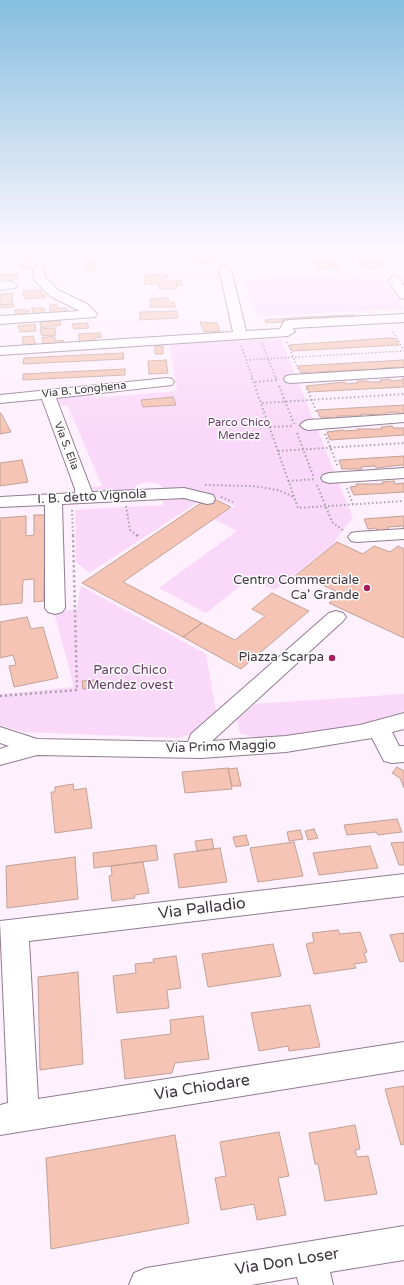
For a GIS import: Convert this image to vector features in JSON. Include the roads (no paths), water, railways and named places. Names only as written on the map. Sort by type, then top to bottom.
[{"type":"street","points":[[0,320],[91,314],[90,313]]},
{"type":"street","points":[[234,313],[238,335]]},
{"type":"street","points":[[65,316],[69,337]]},
{"type":"street","points":[[300,337],[289,335],[286,327],[289,324],[404,318]]},
{"type":"street","points":[[15,319],[17,341]]},
{"type":"street","points":[[0,351],[17,341],[69,337],[238,335],[288,332]]},
{"type":"street","points":[[284,380],[404,372]]},
{"type":"street","name":"Via B. Longhena","points":[[0,399],[168,382]]},
{"type":"street","name":"Via S. Elia","points":[[47,394],[83,489],[78,498]]},
{"type":"street","points":[[301,425],[404,418]]},
{"type":"street","points":[[322,479],[404,473]]},
{"type":"street","name":"I. B. detto Vignola","points":[[0,502],[205,492]]},
{"type":"street","points":[[53,500],[55,608]]},
{"type":"street","points":[[358,537],[404,534]]},
{"type":"street","points":[[201,750],[200,740],[336,617]]},
{"type":"street","name":"Via Primo Maggio","points":[[0,755],[37,747],[201,750],[286,744],[360,734],[404,721]]},
{"type":"street","points":[[378,729],[384,737],[392,755],[404,754]]},
{"type":"street","points":[[0,736],[4,745],[0,755]]},
{"type":"street","name":"Via Primo Maggio","points":[[0,736],[37,747]]},
{"type":"street","name":"Via Palladio","points":[[7,932],[404,885]]},
{"type":"street","points":[[7,932],[12,1118]]},
{"type":"street","name":"Via Chiodare","points":[[12,1118],[404,1056]]},
{"type":"street","name":"Via Don Loser","points":[[146,1285],[313,1272],[404,1243]]},
{"type":"place","name":"Centro Commerciale Ca' Grande","points":[[367,588]]},
{"type":"place","name":"Piazza Scarpa","points":[[332,658]]},
{"type":"park label","name":"Parco Chico Mendez","points":[[239,429]]},
{"type":"park label","name":"Parco Chico Mendez ovest","points":[[130,678]]}]
